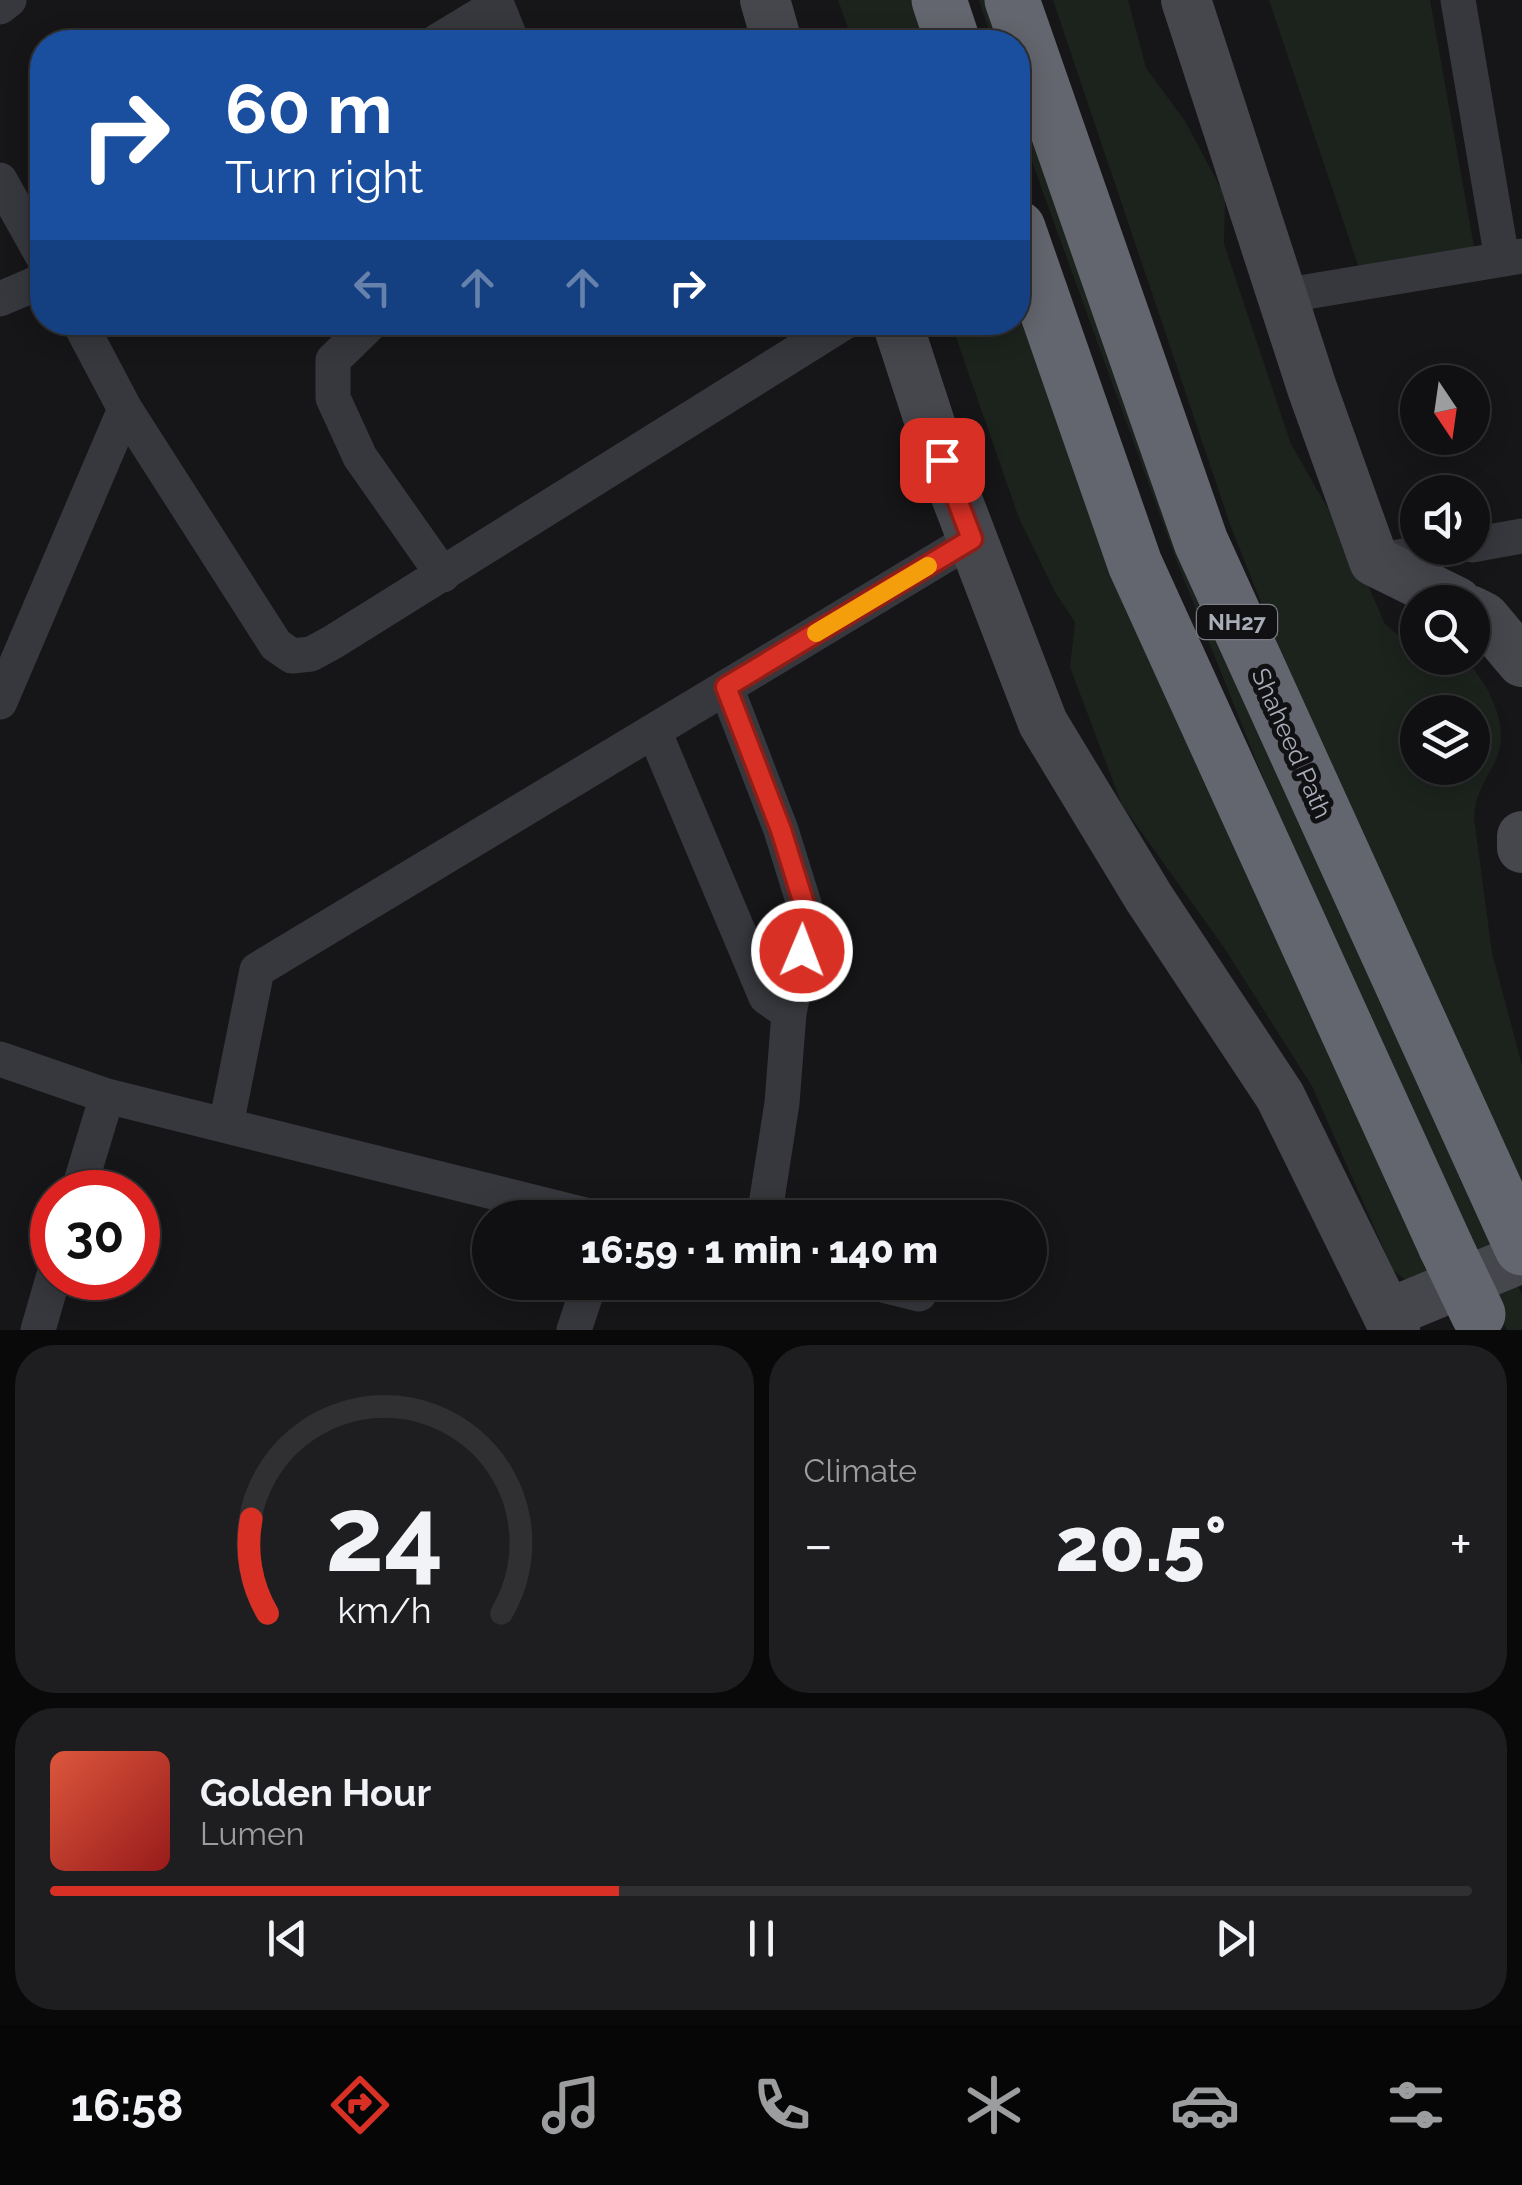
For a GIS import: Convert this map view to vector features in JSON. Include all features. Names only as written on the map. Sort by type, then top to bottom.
[{"type":"highway","points":[[939,0],[949,30]]},
{"type":"highway","name":"Shaheed Path","points":[[1012,0],[1022,30]]},
{"type":"highway","name":"Shaheed Path","points":[[1030,52],[1201,542],[1518,1243]]},
{"type":"highway","name":"NH27","points":[[1030,262],[1135,564],[1481,1322]]},
{"type":"street","points":[[0,6],[9,0]]},
{"type":"street","points":[[765,0],[774,30]]},
{"type":"street","points":[[1186,0],[1282,296],[1374,560],[1423,585]]},
{"type":"street","points":[[1282,296],[1512,258],[1458,0]]},
{"type":"street","points":[[454,30],[496,3],[507,30]]},
{"type":"street","points":[[0,180],[30,233]]},
{"type":"street","points":[[0,299],[30,285]]},
{"type":"street","points":[[86,335],[125,409],[276,645],[292,656],[311,654],[333,642],[823,335]]},
{"type":"street","points":[[359,335],[333,360],[333,398],[360,457],[443,575]]},
{"type":"street","points":[[901,335],[972,539],[1044,723],[1149,898],[1280,1096],[1391,1322],[1518,1243]]},
{"type":"street","points":[[0,700],[125,409]]},
{"type":"street","points":[[1490,541],[1522,536]]},
{"type":"street","points":[[226,1125],[257,970],[972,539]]},
{"type":"street","points":[[1374,560],[1400,556]]},
{"type":"street","points":[[1490,624],[1522,662]]},
{"type":"street","points":[[726,687],[781,830],[809,920],[789,1013],[782,1103],[767,1200]]},
{"type":"street","points":[[654,731],[766,997],[789,1013]]},
{"type":"street","points":[[1522,836],[1522,848]]},
{"type":"street","points":[[0,1059],[106,1096],[526,1200]]},
{"type":"street","points":[[84,1170],[106,1096]]},
{"type":"street","points":[[38,1330],[47,1300]]},
{"type":"street","points":[[574,1330],[584,1300]]},
{"type":"shaded area","points":[[838,0],[936,0],[947,30],[849,30]]},
{"type":"shaded area","points":[[979,0],[1007,0],[1018,30],[989,30]]},
{"type":"shaded area","points":[[1053,0],[1128,0],[1146,68],[1185,121],[1225,196],[1224,244],[1291,444],[1356,558],[1385,624],[1400,636],[1400,675],[1477,675],[1490,694],[1496,708],[1501,737],[1490,772],[1490,695],[1400,695],[1400,785],[1483,785],[1474,818],[1492,953],[1522,1065],[1522,1202],[1358,845],[1231,527]]},
{"type":"shaded area","points":[[1269,0],[1430,0],[1474,247],[1359,268]]},
{"type":"shaded area","points":[[1030,62],[1340,895],[1522,1295],[1522,1330],[1507,1330],[1313,903],[1177,562],[1030,154]]},
{"type":"shaded area","points":[[1030,267],[1437,1288],[1414,1287],[1393,1270],[1312,1086],[1223,946],[1122,805],[1070,667],[1075,622],[1055,592],[1019,518],[955,335],[1030,335]]},
{"type":"slow traffic","points":[[816,633],[928,566]]},
{"type":"route","points":[[802,951],[809,920],[781,830],[726,687],[972,539],[942,460]]}]
